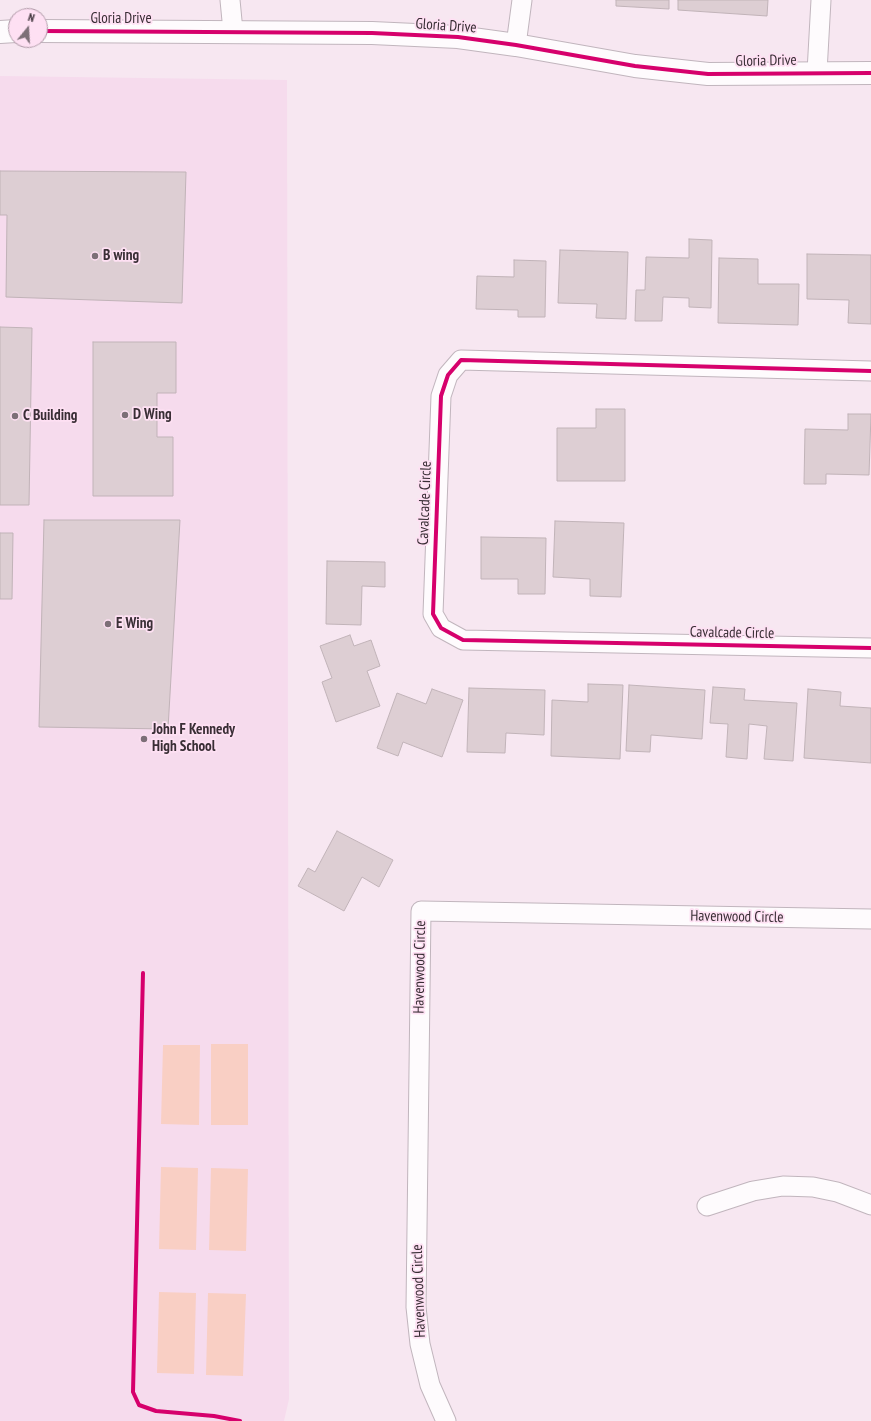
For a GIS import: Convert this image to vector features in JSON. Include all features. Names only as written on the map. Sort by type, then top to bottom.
[{"type":"street","points":[[230,0],[233,31]]},
{"type":"street","points":[[516,45],[522,0]]},
{"type":"street","points":[[817,72],[821,0]]},
{"type":"street","name":"Gloria Drive","points":[[48,31],[372,33],[450,37],[516,45],[634,66],[708,74],[817,72],[871,73]]},
{"type":"street","name":"Cavalcade Circle","points":[[871,371],[461,360],[448,375],[441,396],[433,614],[441,628],[463,640],[871,648]]},
{"type":"street","name":"Havenwood Circle","points":[[446,1421],[430,1385],[420,1344],[416,1307],[421,911],[871,919]]},
{"type":"street","points":[[707,1206],[752,1191],[783,1186],[813,1187],[837,1192],[871,1205]]},
{"type":"shaded area","name":"John F Kennedy High School","points":[[0,76],[287,80],[289,1399],[284,1421],[0,1421]]},
{"type":"shaded area","points":[[211,1044],[248,1044],[248,1125],[211,1125]]},
{"type":"shaded area","points":[[163,1045],[200,1045],[199,1125],[161,1124]]},
{"type":"shaded area","points":[[161,1167],[198,1168],[196,1250],[159,1249]]},
{"type":"shaded area","points":[[211,1168],[248,1169],[246,1251],[209,1250]]},
{"type":"shaded area","points":[[159,1292],[196,1293],[194,1374],[157,1373]]},
{"type":"shaded area","points":[[208,1293],[246,1294],[243,1376],[206,1375]]},
{"type":"building","points":[[616,0],[669,0],[669,9],[616,6]]},
{"type":"building","points":[[678,0],[768,0],[767,16],[678,10]]},
{"type":"building","name":"B wing","points":[[0,171],[186,172],[182,303],[6,297],[7,215],[0,215]]},
{"type":"building","points":[[689,239],[712,240],[711,308],[689,307],[689,298],[663,297],[662,321],[635,321],[636,290],[645,290],[646,257],[689,258]]},
{"type":"building","points":[[560,250],[628,252],[626,319],[596,318],[597,304],[558,303]]},
{"type":"building","points":[[807,254],[871,255],[871,324],[848,323],[849,300],[807,299]]},
{"type":"building","points":[[719,258],[758,259],[758,284],[799,284],[798,325],[718,323]]},
{"type":"building","points":[[514,260],[546,261],[545,317],[518,317],[518,310],[476,309],[477,276],[514,277]]},
{"type":"building","name":"C Building","points":[[0,327],[32,328],[29,505],[0,505]]},
{"type":"building","name":"D Wing","points":[[93,342],[176,342],[176,393],[157,393],[157,437],[173,437],[173,496],[93,496]]},
{"type":"building","points":[[596,409],[625,409],[625,481],[557,481],[557,428],[596,428]]},
{"type":"building","points":[[848,414],[871,414],[869,475],[826,474],[826,484],[804,484],[805,429],[848,430]]},
{"type":"building","name":"E Wing","points":[[44,520],[180,520],[168,729],[39,727]]},
{"type":"building","points":[[555,521],[624,523],[621,597],[590,596],[590,579],[553,577]]},
{"type":"building","points":[[0,533],[13,533],[12,599],[0,599]]},
{"type":"building","points":[[481,537],[546,538],[545,594],[518,594],[518,579],[481,579]]},
{"type":"building","points":[[327,561],[385,562],[385,587],[362,586],[361,625],[326,624]]},
{"type":"building","points":[[350,635],[354,646],[371,640],[380,666],[367,671],[380,706],[336,722],[322,682],[332,678],[320,646]]},
{"type":"building","points":[[588,684],[623,685],[620,759],[551,756],[552,700],[588,702]]},
{"type":"building","points":[[629,685],[705,690],[702,739],[651,735],[650,752],[626,751]]},
{"type":"building","points":[[713,687],[745,689],[744,700],[797,703],[793,761],[764,759],[767,726],[749,724],[747,759],[726,757],[728,724],[710,723]]},
{"type":"building","points":[[469,688],[545,690],[544,735],[506,733],[505,753],[467,752]]},
{"type":"building","points":[[432,689],[463,700],[442,757],[403,742],[398,756],[377,748],[397,693],[426,704]]},
{"type":"building","points":[[808,689],[841,692],[840,706],[871,708],[871,763],[804,758]]},
{"type":"building","points":[[337,831],[393,860],[379,887],[362,877],[344,911],[298,886],[308,868],[315,872]]},
{"type":"cycle path","points":[[48,31],[372,33],[458,37],[516,45],[635,66],[708,74],[871,73]]},
{"type":"cycle path","points":[[871,371],[461,360],[448,375],[441,396],[433,614],[441,628],[463,640],[871,648]]},
{"type":"cycle path","points":[[143,973],[133,1392],[139,1405],[156,1411],[214,1416],[240,1421]]},
{"type":"place","name":"B wing","points":[[95,256]]},
{"type":"place","name":"D Wing","points":[[125,415]]},
{"type":"place","name":"C Building","points":[[15,416]]},
{"type":"place","name":"E Wing","points":[[108,624]]},
{"type":"place","name":"John F Kennedy High School","points":[[144,739]]}]
